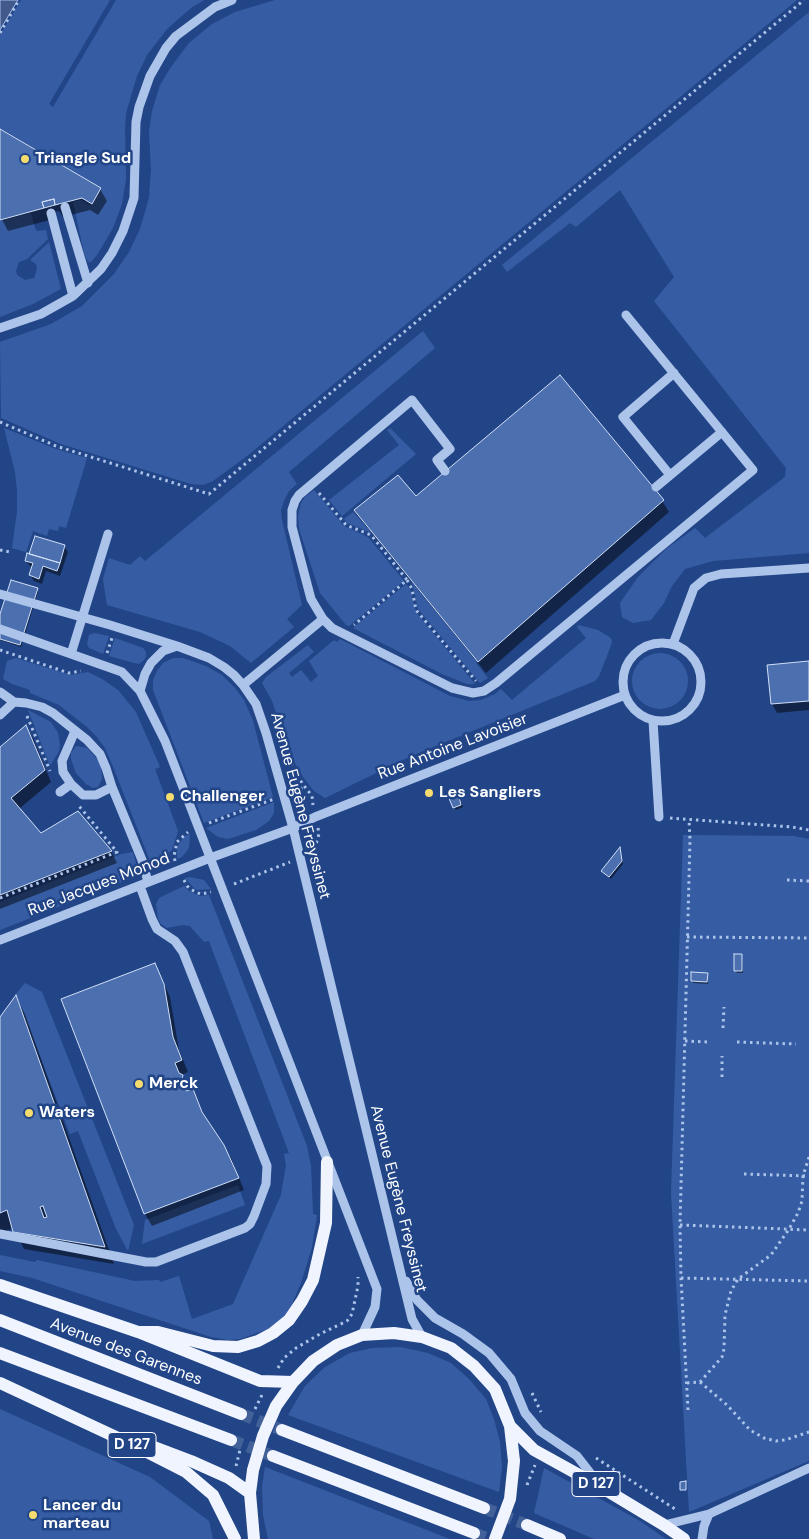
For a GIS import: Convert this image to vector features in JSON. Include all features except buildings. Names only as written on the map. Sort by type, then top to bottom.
[{"type":"main road","points":[[138,1332],[158,1332],[213,1346],[238,1347],[266,1337],[289,1320],[302,1301],[312,1280],[326,1223],[327,1162]]},
{"type":"main road","points":[[0,1285],[138,1332],[260,1381],[293,1382]]},
{"type":"main road","name":"Avenue des Garennes","points":[[0,1320],[247,1415]]},
{"type":"main road","points":[[254,1539],[250,1493],[253,1470],[263,1436],[276,1406],[293,1382],[313,1362],[337,1345],[362,1335],[394,1333],[422,1337],[451,1348],[474,1366],[495,1390],[510,1426],[514,1461],[510,1499],[495,1539]]},
{"type":"main road","points":[[0,1353],[235,1444]]},
{"type":"main road","points":[[0,1383],[46,1405],[191,1461],[229,1478],[250,1493]]},
{"type":"main road","name":"D 127","points":[[46,1405],[186,1472],[213,1495],[235,1539]]},
{"type":"main road","name":"D 127","points":[[510,1426],[534,1450],[601,1487],[684,1539]]},
{"type":"main road","points":[[282,1430],[484,1508]]},
{"type":"main road","points":[[273,1456],[474,1533]]},
{"type":"main road","points":[[527,1525],[560,1539]]},
{"type":"street","points":[[0,328],[40,314],[73,296],[101,269],[112,253],[129,217],[135,189],[138,107],[150,76],[166,48],[176,36],[215,7],[232,0]]},
{"type":"street","points":[[65,207],[88,283]]},
{"type":"street","points":[[51,213],[73,296]]},
{"type":"street","points":[[445,472],[437,460],[450,450],[412,400],[299,495],[295,501],[291,516],[292,527],[311,598],[323,619],[332,628],[452,688],[472,693],[484,691],[504,676],[753,470],[626,315]]},
{"type":"street","points":[[670,474],[623,417],[674,373]]},
{"type":"street","points":[[656,486],[722,432]]},
{"type":"street","points":[[71,654],[108,534]]},
{"type":"street","points":[[673,644],[694,588],[706,578],[722,574],[809,568]]},
{"type":"street","name":"Avenue Eugène Freyssinet","points":[[0,594],[115,626],[210,658],[224,666],[243,685],[256,704],[293,828],[412,1319],[422,1337]]},
{"type":"street","points":[[243,685],[323,619]]},
{"type":"street","points":[[0,629],[122,672],[140,691],[165,741],[377,1289],[375,1307],[362,1335]]},
{"type":"street","points":[[673,644],[685,650],[695,660],[701,672],[702,686],[698,699],[691,710],[680,718],[666,722],[653,721],[644,718],[636,712],[625,695],[623,684],[625,671],[630,660],[638,651],[649,645],[673,644]]},
{"type":"street","points":[[140,691],[145,674],[151,663],[163,651],[177,646]]},
{"type":"street","points":[[0,692],[14,702],[42,707],[53,713],[88,740],[100,754],[142,860],[144,884],[152,919],[157,929],[175,941],[183,952],[267,1166],[266,1184],[250,1224],[245,1228],[156,1262],[146,1262],[0,1234]]},
{"type":"street","name":"Rue Antoine Lavoisier","points":[[210,858],[293,828],[315,817],[625,695]]},
{"type":"street","points":[[0,715],[14,702]]},
{"type":"street","points":[[653,721],[659,817]]},
{"type":"street","points":[[75,731],[62,761],[63,772],[71,784],[83,795],[96,795],[112,787]]},
{"type":"street","points":[[60,792],[71,784]]},
{"type":"street","name":"Rue Jacques Monod","points":[[0,940],[210,858]]},
{"type":"street","points":[[400,1269],[417,1300],[435,1318],[463,1334],[488,1352],[511,1380],[525,1413],[540,1431],[577,1456],[601,1487]]},
{"type":"street","points":[[664,1525],[709,1514],[809,1468]]},
{"type":"street","points":[[702,1539],[704,1526],[709,1514]]},
{"type":"path","points":[[0,33],[19,0]]},
{"type":"path","points":[[0,422],[56,446],[209,494],[804,0]]},
{"type":"path","points":[[312,485],[346,525],[371,535],[394,561],[412,589],[416,610],[484,691]]},
{"type":"path","points":[[0,550],[10,552]]},
{"type":"path","points":[[344,634],[407,580]]},
{"type":"path","points":[[103,665],[115,626]]},
{"type":"path","points":[[0,650],[69,673],[87,670]]},
{"type":"path","points":[[659,817],[792,827],[809,830]]},
{"type":"path","points":[[688,1410],[680,1225],[688,937],[689,819]]},
{"type":"path","points":[[184,823],[188,832]]},
{"type":"path","points":[[787,880],[809,881]]},
{"type":"path","points":[[688,937],[809,938]]},
{"type":"path","points":[[723,1028],[724,1007]]},
{"type":"path","points":[[685,1041],[708,1042]]},
{"type":"path","points":[[737,1042],[796,1044]]},
{"type":"path","points":[[722,1056],[722,1077]]},
{"type":"path","points":[[700,1382],[722,1357],[727,1303],[738,1279],[771,1255],[798,1213],[802,1202],[803,1176],[809,1157]]},
{"type":"path","points":[[744,1174],[809,1176]]},
{"type":"path","points":[[680,1225],[809,1230]]},
{"type":"path","points":[[247,1415],[259,1400],[284,1358],[296,1348],[347,1321],[352,1314],[358,1286],[358,1275]]},
{"type":"path","points":[[681,1278],[809,1281]]},
{"type":"path","points":[[687,1383],[700,1382],[728,1405],[750,1430],[764,1438],[776,1441],[786,1440],[809,1432]]},
{"type":"path","points":[[229,1478],[236,1468],[235,1444]]},
{"type":"path","points":[[526,1490],[540,1453]]},
{"type":"path","points":[[595,1457],[657,1499],[675,1509],[685,1510]]},
{"type":"shaded area","points":[[0,0],[18,0],[0,30]]},
{"type":"shaded area","points":[[21,0],[110,0],[49,104],[53,107],[116,0],[204,0],[191,8],[167,29],[147,55],[137,76],[126,113],[126,179],[122,204],[113,228],[91,262],[88,262],[84,253],[73,202],[81,200],[91,206],[102,188],[0,128],[0,35]]},
{"type":"shaded area","points":[[275,0],[797,0],[247,456],[213,481],[203,485],[191,484],[61,444],[1,418],[0,342],[51,324],[82,306],[114,274],[129,252],[140,229],[149,198],[151,169],[149,132],[152,111],[160,85],[171,67],[189,43],[212,24],[235,12]]},
{"type":"shaded area","points":[[809,12],[809,553],[713,561],[685,569],[651,620],[633,623],[622,617],[620,603],[638,577],[666,549],[695,528],[705,538],[785,477],[786,468],[654,301],[674,277],[620,190],[576,227],[570,223],[507,272],[502,265]]},
{"type":"shaded area","points":[[31,213],[35,228],[37,231],[46,230],[48,239],[27,259],[19,262],[16,271],[17,275],[25,280],[34,278],[37,269],[36,264],[30,260],[49,242],[61,289],[33,304],[0,317],[0,221]]},
{"type":"shaded area","points":[[423,331],[435,348],[289,472],[297,484],[289,491],[281,510],[302,605],[287,619],[294,627],[251,663],[230,646],[200,632],[107,605],[103,579],[109,558],[130,565],[140,556],[145,561]]},
{"type":"shaded area","points":[[4,428],[56,449],[87,458],[66,528],[59,526],[58,531],[49,529],[47,536],[33,531],[26,552],[12,548],[17,512],[17,491],[15,472]]},
{"type":"shaded area","points":[[390,428],[416,454],[342,516],[329,500],[399,445],[387,430]]},
{"type":"shaded area","points":[[314,490],[344,526],[368,537],[404,581],[349,626],[346,625],[320,593],[299,529],[298,516],[301,503]]},
{"type":"shaded area","points":[[353,512],[372,533],[347,523],[344,519]]},
{"type":"shaded area","points":[[412,582],[477,661],[476,663],[488,678],[480,683],[418,609]]},
{"type":"shaded area","points":[[406,584],[410,589],[416,612],[475,684],[467,684],[442,674],[353,628]]},
{"type":"shaded area","points":[[578,625],[598,630],[611,638],[612,642],[607,656],[595,681],[411,756],[325,798],[314,791],[303,777],[291,756],[272,701],[262,683],[266,677],[308,645],[314,652],[289,673],[292,677],[301,670],[311,682],[318,676],[309,661],[334,640],[337,642],[340,639],[450,696],[469,701],[481,700],[501,689],[512,700],[586,638],[577,627]]},
{"type":"shaded area","points":[[94,633],[109,636],[103,654],[89,648],[87,644],[89,635]]},
{"type":"shaded area","points":[[115,638],[143,648],[146,652],[146,657],[139,664],[109,656]]},
{"type":"shaded area","points":[[660,653],[671,655],[680,661],[686,670],[688,681],[686,692],[680,701],[671,707],[660,709],[649,707],[640,701],[634,692],[632,681],[634,670],[640,661],[649,655]]},
{"type":"shaded area","points":[[16,658],[70,675],[88,672],[118,690],[136,712],[160,767],[155,769],[178,831],[172,850],[165,856],[166,864],[158,866],[150,861],[112,764],[105,748],[97,737],[59,705],[3,679],[7,661]]},
{"type":"shaded area","points":[[173,658],[183,658],[206,666],[222,675],[244,700],[253,721],[273,797],[204,823],[153,690],[153,680],[157,671],[163,663]]},
{"type":"shaded area","points":[[28,710],[51,722],[58,733],[59,751],[50,766]]},
{"type":"shaded area","points":[[76,746],[87,748],[98,760],[102,779],[98,787],[93,788],[86,784],[76,773],[71,753]]},
{"type":"shaded area","points":[[274,802],[274,813],[269,821],[256,830],[228,839],[218,837],[206,828]]},
{"type":"shaded area","points":[[190,834],[189,848],[182,857],[177,859],[179,844],[185,836]]},
{"type":"shaded area","points":[[683,835],[793,836],[809,839],[809,1461],[689,1512],[671,1193]]},
{"type":"shaded area","points":[[133,852],[137,867],[132,878],[0,930],[0,902],[121,854]]},
{"type":"shaded area","points":[[190,877],[204,880],[211,889],[197,890],[185,878]]},
{"type":"shaded area","points":[[184,886],[189,891],[200,896],[209,895],[307,1146],[311,1166],[313,1214],[317,1215],[312,1247],[301,1283],[292,1304],[283,1318],[271,1328],[240,1339],[228,1340],[211,1337],[32,1278],[0,1271],[0,1255],[35,1262],[37,1260],[135,1281],[159,1280],[160,1282],[179,1276],[192,1319],[233,1304],[281,1195],[286,1165],[284,1154],[289,1153],[209,941],[204,942],[190,926],[182,925],[167,928],[158,919],[156,904],[159,898]]},
{"type":"shaded area","points":[[25,983],[42,992],[134,1225],[128,1251],[116,1229],[78,1131],[70,1134],[16,994]]},
{"type":"shaded area","points":[[238,1185],[245,1205],[142,1244],[145,1220]]},
{"type":"shaded area","points":[[400,1347],[428,1353],[451,1363],[469,1379],[486,1399],[500,1442],[502,1467],[499,1492],[288,1415],[305,1386],[325,1367],[350,1353],[372,1348]]},
{"type":"shaded area","points":[[0,1409],[150,1477],[209,1521],[213,1539],[0,1539]]},
{"type":"shaded area","points":[[265,1467],[450,1539],[268,1539],[263,1515],[262,1487]]},
{"type":"shaded area","points":[[544,1468],[640,1521],[666,1539],[594,1539],[534,1513]]},
{"type":"tunnel","points":[[241,1414],[282,1430]]},
{"type":"tunnel","points":[[231,1440],[273,1456]]},
{"type":"tunnel","points":[[484,1508],[527,1525]]},
{"type":"tunnel","points":[[474,1533],[489,1539]]},
{"type":"place","name":"Triangle Sud","points":[[25,159]]},
{"type":"place","name":"Les Sangliers","points":[[429,793]]},
{"type":"place","name":"Challenger","points":[[170,797]]},
{"type":"place","name":"Merck","points":[[139,1084]]},
{"type":"place","name":"Waters","points":[[29,1113]]},
{"type":"place","name":"Lancer du marteau","points":[[33,1515]]}]
